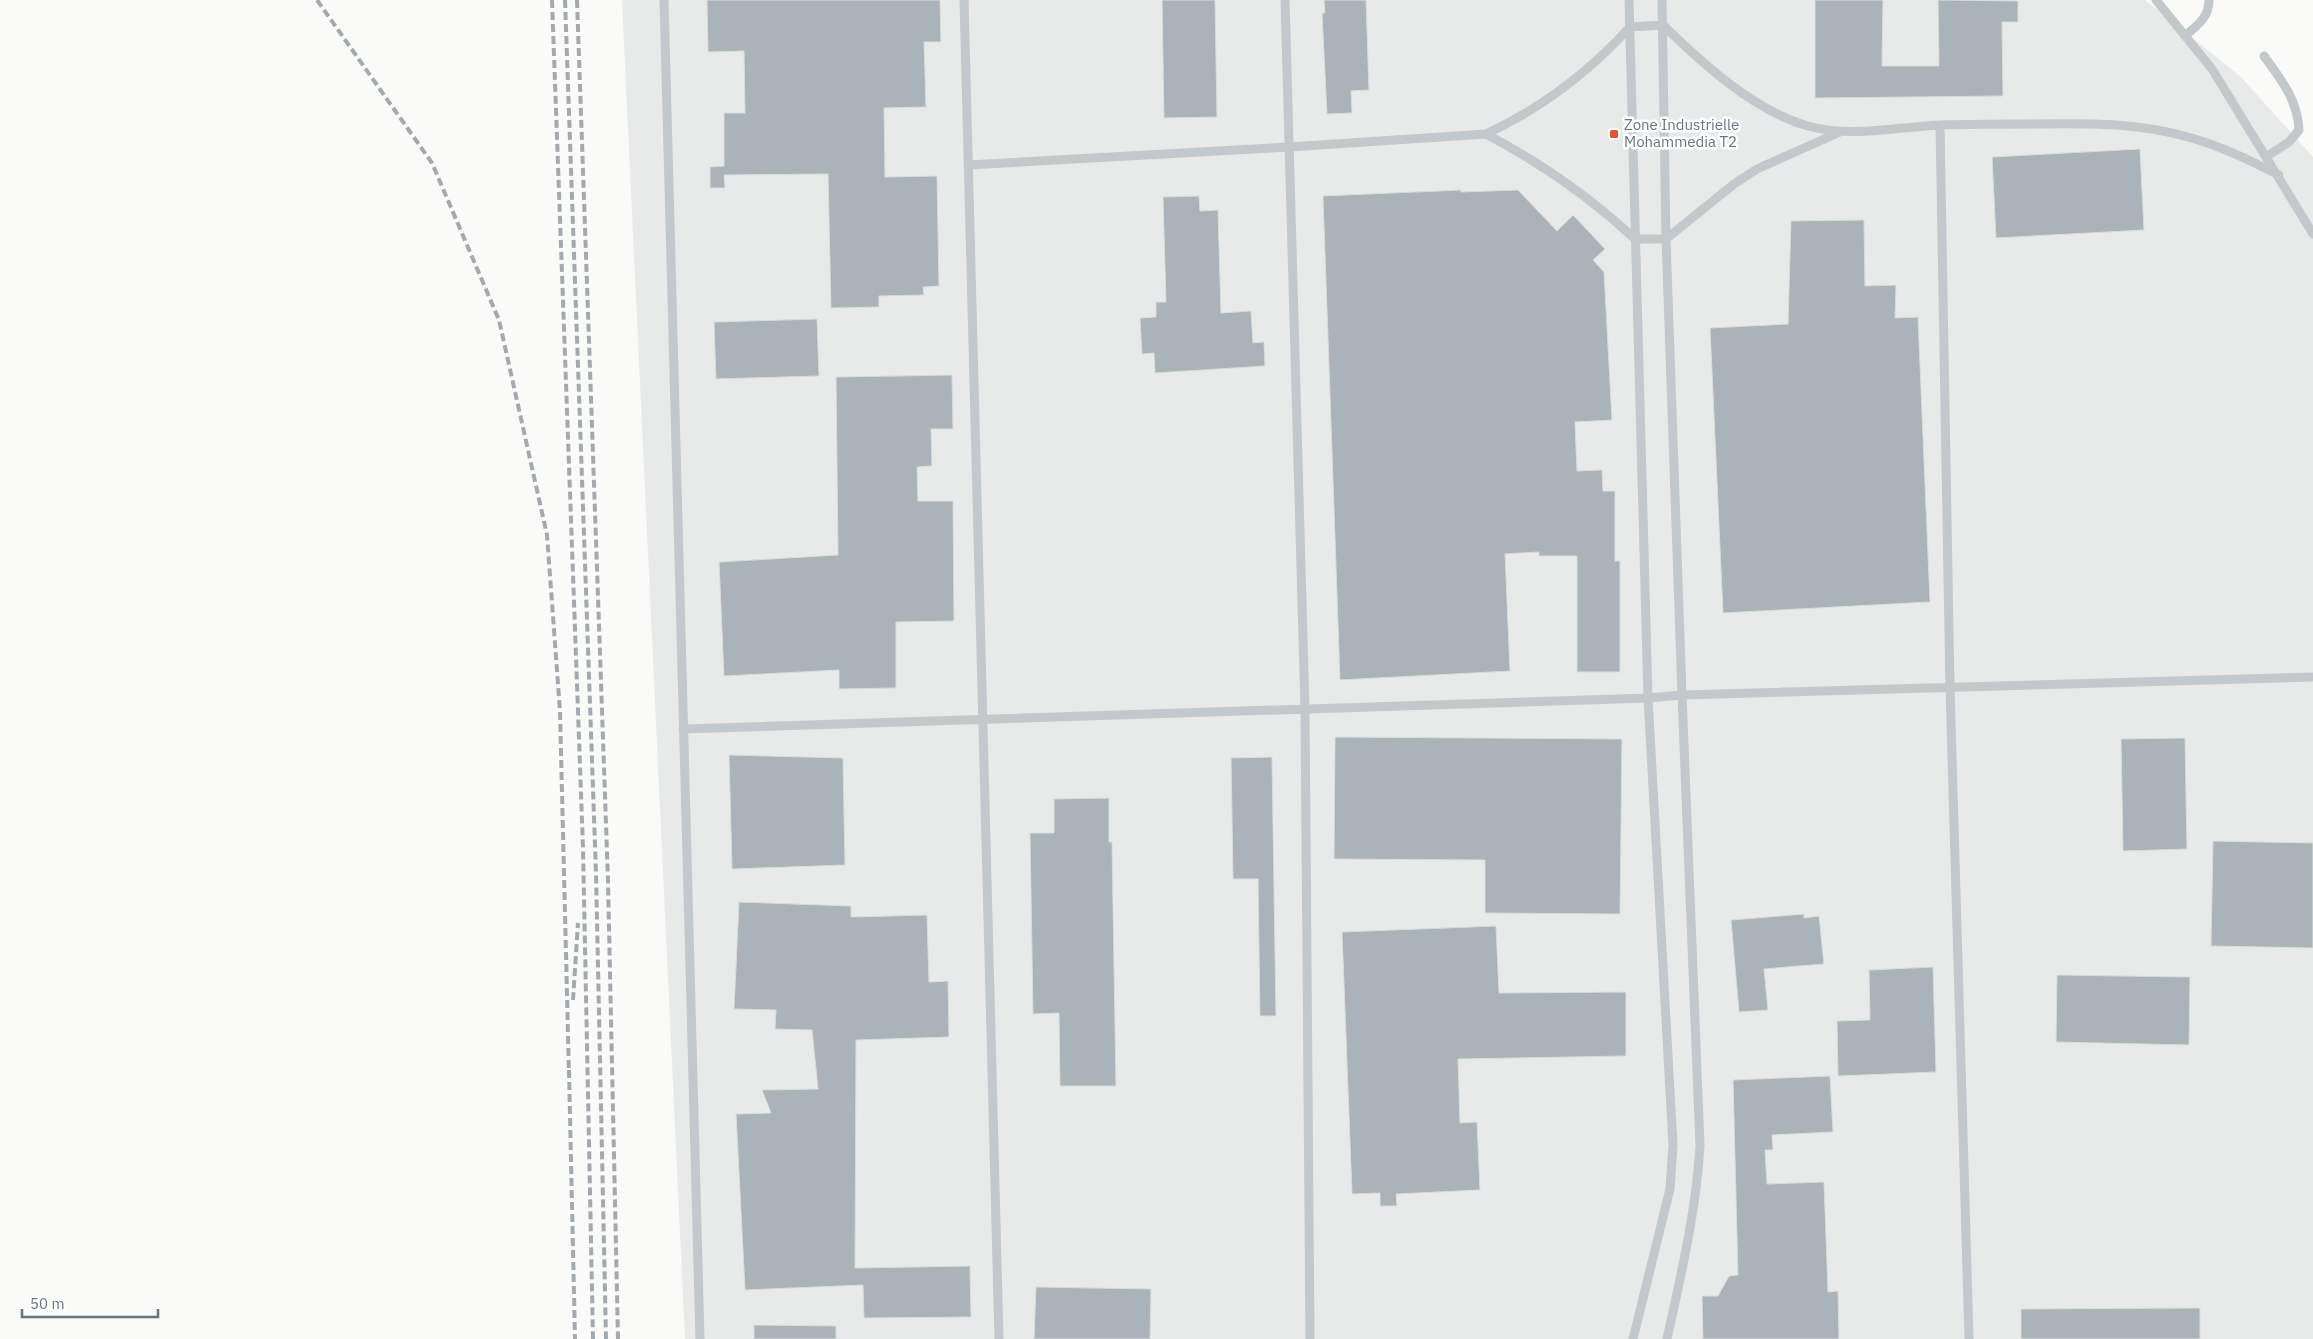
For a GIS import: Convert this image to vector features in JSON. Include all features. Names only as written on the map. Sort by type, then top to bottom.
[{"type":"lane","points":[[664,0],[682,729],[700,1339]]},
{"type":"lane","points":[[964,0],[999,1339]]},
{"type":"lane","points":[[1285,0],[1305,709],[1310,1339]]},
{"type":"lane","points":[[1629,0],[1648,698],[1673,1146],[1670,1189],[1633,1339]]},
{"type":"lane","points":[[1662,0],[1666,239],[1700,1146],[1697,1191],[1692,1225],[1668,1339]]},
{"type":"lane","points":[[2156,0],[2212,69],[2313,234]]},
{"type":"lane","points":[[2186,35],[2200,24],[2209,10],[2209,0]]},
{"type":"lane","points":[[968,165],[1486,134],[1520,117],[1560,92],[1591,67],[1630,27],[1663,25],[1709,67],[1755,100],[1807,126],[1840,132],[1940,125],[2104,123],[2150,128],[2203,142],[2238,154],[2278,175]]},
{"type":"lane","points":[[2264,56],[2286,86],[2299,114],[2299,130],[2289,142],[2266,157]]},
{"type":"lane","points":[[1940,125],[1950,688],[1969,1339]]},
{"type":"lane","points":[[1486,134],[1534,160],[1580,191],[1636,238],[1666,239],[1734,184],[1757,169],[1840,132]]},
{"type":"lane","points":[[682,729],[1648,698],[1682,694],[2313,677]]},
{"type":"shaded area","points":[[622,0],[2145,0],[2240,76],[2313,157],[2313,1339],[685,1339]]},
{"type":"building","points":[[707,0],[940,0],[941,42],[924,42],[926,107],[884,108],[885,177],[937,176],[939,286],[923,287],[924,295],[879,296],[879,307],[831,308],[828,174],[724,175],[725,188],[710,188],[710,167],[724,166],[724,113],[745,113],[744,51],[708,52]]},
{"type":"building","points":[[1162,0],[1215,0],[1217,117],[1164,118]]},
{"type":"building","points":[[1324,0],[1366,0],[1369,90],[1351,91],[1352,113],[1327,114],[1322,13],[1325,13]]},
{"type":"building","points":[[1815,0],[1883,0],[1882,66],[1939,66],[1938,0],[2018,1],[2018,22],[2002,22],[2003,96],[1815,98]]},
{"type":"building","points":[[2140,149],[2144,230],[1996,238],[1992,157]]},
{"type":"building","points":[[1461,190],[1461,192],[1518,190],[1557,231],[1573,215],[1605,249],[1593,260],[1604,272],[1612,420],[1575,422],[1577,471],[1602,470],[1603,491],[1615,491],[1615,561],[1620,561],[1620,672],[1577,672],[1577,556],[1539,556],[1539,552],[1505,554],[1510,671],[1340,680],[1323,196]]},
{"type":"building","points":[[1199,196],[1200,211],[1218,210],[1221,313],[1251,311],[1253,343],[1264,342],[1265,366],[1155,373],[1154,353],[1142,354],[1140,318],[1156,317],[1156,302],[1166,302],[1163,197]]},
{"type":"building","points":[[1864,220],[1865,286],[1896,285],[1895,318],[1918,317],[1930,602],[1723,613],[1710,328],[1788,324],[1791,221]]},
{"type":"building","points":[[817,319],[819,376],[716,379],[714,322]]},
{"type":"building","points":[[952,375],[953,429],[931,429],[932,466],[917,467],[918,501],[953,501],[954,621],[896,622],[896,688],[839,689],[839,670],[724,676],[719,562],[838,555],[836,377]]},
{"type":"building","points":[[1335,737],[1622,739],[1620,914],[1485,913],[1485,860],[1334,859]]},
{"type":"building","points":[[2185,738],[2187,849],[2123,851],[2121,739]]},
{"type":"building","points":[[729,755],[843,758],[845,865],[732,869]]},
{"type":"building","points":[[1272,757],[1276,1016],[1260,1016],[1258,879],[1233,879],[1231,758]]},
{"type":"building","points":[[1109,798],[1109,842],[1112,842],[1116,1086],[1060,1086],[1059,1013],[1033,1014],[1030,833],[1054,833],[1054,799]]},
{"type":"building","points":[[2213,841],[2313,843],[2313,948],[2211,946]]},
{"type":"building","points":[[739,902],[851,906],[851,917],[927,915],[929,982],[948,981],[949,1037],[856,1040],[855,1268],[970,1266],[971,1317],[864,1318],[863,1285],[745,1290],[736,1114],[771,1113],[762,1090],[818,1089],[812,1030],[775,1029],[776,1010],[734,1009]]},
{"type":"building","points":[[1804,914],[1804,918],[1819,916],[1824,964],[1764,969],[1768,1010],[1739,1012],[1731,920]]},
{"type":"building","points":[[1496,926],[1499,993],[1626,992],[1626,1056],[1458,1059],[1460,1123],[1477,1122],[1480,1190],[1396,1194],[1397,1206],[1380,1206],[1380,1193],[1352,1194],[1342,932]]},
{"type":"building","points":[[1933,967],[1936,1072],[1838,1076],[1837,1021],[1870,1020],[1869,970]]},
{"type":"building","points":[[2057,975],[2190,977],[2189,1045],[2056,1042]]},
{"type":"building","points":[[1830,1076],[1833,1132],[1772,1135],[1773,1150],[1765,1150],[1767,1184],[1824,1182],[1828,1292],[1838,1291],[1839,1339],[1703,1339],[1702,1296],[1718,1296],[1729,1276],[1738,1275],[1733,1080]]},
{"type":"building","points":[[1036,1287],[1151,1289],[1150,1339],[1034,1339]]},
{"type":"building","points":[[2200,1308],[2200,1339],[2021,1339],[2021,1309]]},
{"type":"building","points":[[754,1325],[836,1326],[836,1339],[754,1339]]},
{"type":"railway","points":[[317,0],[432,163],[499,320],[547,535],[560,711],[569,1075]]},
{"type":"railway","points":[[552,0],[583,848],[593,1339]]},
{"type":"railway","points":[[565,0],[596,873],[606,1339]]},
{"type":"railway","points":[[577,0],[608,881],[618,1339]]},
{"type":"railway","points":[[573,1000],[578,923]]},
{"type":"railway","points":[[569,1070],[575,1339]]},
{"type":"place","name":"Zone Industrielle Mohammedia T2","points":[[1614,134]]}]
